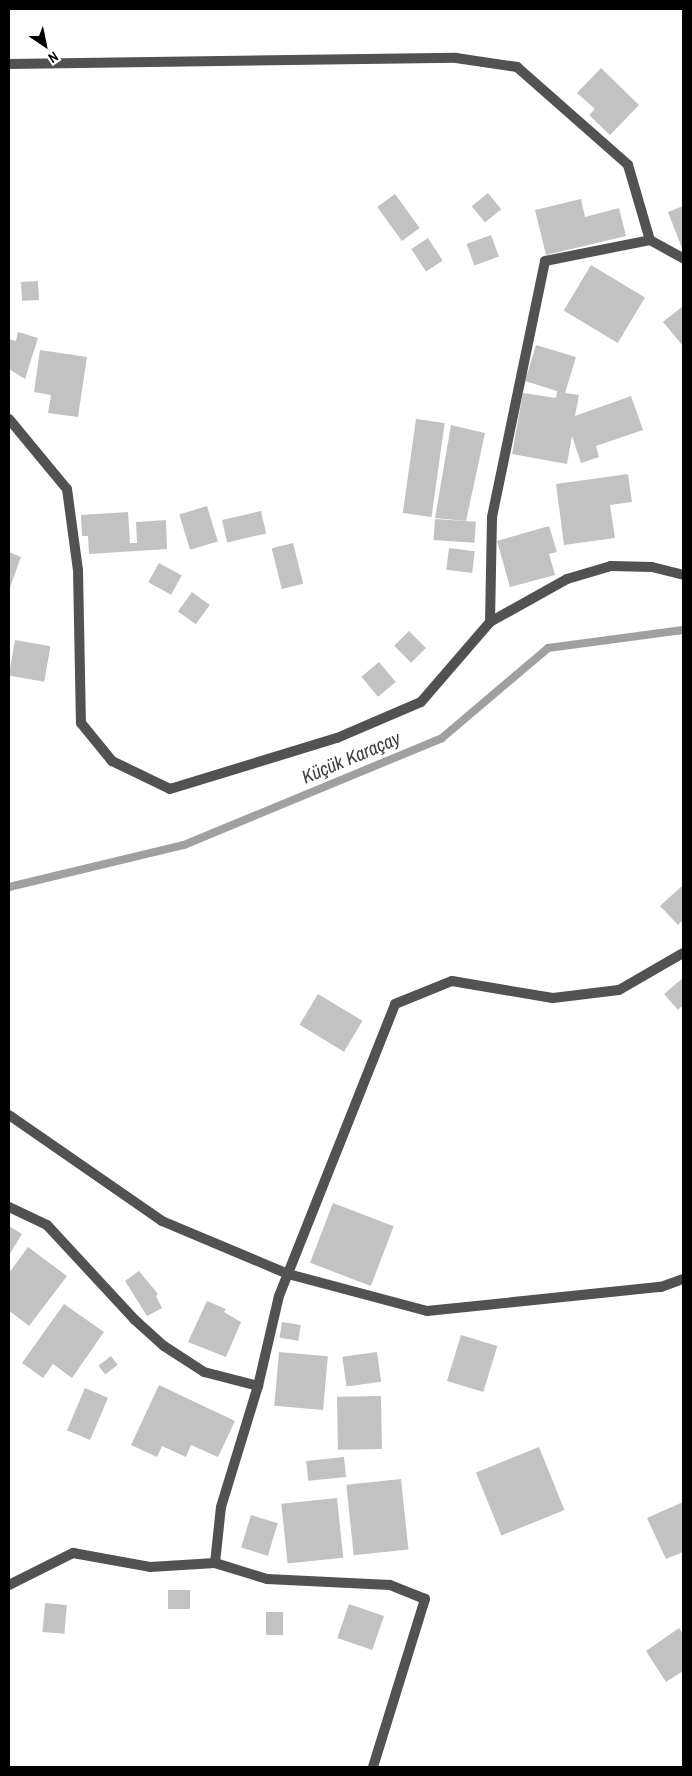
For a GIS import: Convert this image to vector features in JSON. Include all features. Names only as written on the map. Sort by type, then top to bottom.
[{"type":"street","points":[[9,64],[456,58],[517,67],[628,165],[650,240]]},
{"type":"street","points":[[490,622],[492,516],[545,261],[650,240],[683,258]]},
{"type":"street","points":[[9,419],[67,488],[78,570],[81,723],[112,761],[170,789],[337,738],[421,702],[490,622],[567,579],[611,566],[652,567],[683,575]]},
{"type":"street","points":[[215,1563],[221,1507],[258,1386],[279,1296],[395,1004],[452,982],[553,998],[619,990],[683,953]]},
{"type":"street","points":[[9,1116],[162,1221],[288,1274],[427,1311],[661,1287],[683,1279]]},
{"type":"street","points":[[9,1207],[47,1225],[135,1320],[164,1346],[204,1372],[258,1386]]},
{"type":"street","points":[[9,1585],[73,1553],[150,1567],[215,1563],[267,1579],[390,1585],[425,1599],[372,1767]]},
{"type":"building","points":[[601,68],[639,105],[610,135],[589,115],[595,109],[577,93]]},
{"type":"building","points":[[488,193],[501,209],[485,223],[472,206]]},
{"type":"building","points":[[395,194],[420,228],[402,241],[377,207]]},
{"type":"building","points":[[581,199],[585,217],[619,208],[626,236],[546,255],[535,210]]},
{"type":"building","points":[[683,206],[683,251],[668,212]]},
{"type":"building","points":[[491,235],[499,257],[474,266],[467,244]]},
{"type":"building","points":[[428,238],[443,261],[426,272],[411,249]]},
{"type":"building","points":[[591,265],[645,297],[618,343],[564,310]]},
{"type":"building","points":[[38,281],[39,300],[22,301],[21,282]]},
{"type":"building","points":[[683,306],[683,346],[663,322]]},
{"type":"building","points":[[18,332],[38,338],[25,379],[9,369],[9,339],[16,341]]},
{"type":"building","points":[[536,345],[576,357],[565,393],[579,395],[575,416],[631,396],[643,430],[596,446],[599,457],[581,463],[572,436],[567,464],[512,454],[523,393],[556,398],[557,391],[525,381]]},
{"type":"building","points":[[40,350],[87,357],[78,417],[48,413],[51,395],[34,392]]},
{"type":"building","points":[[416,419],[445,423],[431,517],[403,513]]},
{"type":"building","points":[[451,425],[485,433],[466,521],[435,518]]},
{"type":"building","points":[[628,474],[632,502],[610,505],[615,538],[564,545],[556,484]]},
{"type":"building","points":[[207,506],[218,541],[190,550],[179,514]]},
{"type":"building","points":[[261,511],[266,533],[227,542],[222,520]]},
{"type":"building","points":[[128,512],[130,543],[137,543],[136,522],[166,520],[167,549],[89,554],[88,536],[82,536],[81,515]]},
{"type":"building","points":[[435,519],[476,522],[474,543],[434,540]]},
{"type":"building","points":[[549,526],[557,552],[549,554],[555,575],[510,587],[497,541]]},
{"type":"building","points":[[293,543],[303,584],[282,589],[272,548]]},
{"type":"building","points":[[449,548],[475,551],[472,573],[446,570]]},
{"type":"building","points":[[9,552],[21,557],[9,590]]},
{"type":"building","points":[[159,563],[182,576],[171,595],[148,582]]},
{"type":"building","points":[[192,592],[210,605],[196,624],[178,611]]},
{"type":"building","points":[[409,631],[426,648],[411,663],[394,646]]},
{"type":"building","points":[[15,640],[50,646],[44,682],[9,675]]},
{"type":"building","points":[[379,662],[396,682],[378,697],[361,677]]},
{"type":"building","points":[[683,885],[683,920],[678,925],[660,906]]},
{"type":"building","points":[[683,978],[683,1005],[678,1010],[664,994]]},
{"type":"building","points":[[318,994],[363,1021],[344,1052],[299,1025]]},
{"type":"building","points":[[333,1203],[394,1226],[371,1286],[310,1263]]},
{"type":"building","points":[[9,1226],[22,1234],[9,1255]]},
{"type":"building","points":[[28,1247],[67,1276],[29,1326],[11,1312],[9,1315],[9,1273]]},
{"type":"building","points":[[139,1271],[158,1294],[156,1296],[162,1308],[147,1316],[125,1281]]},
{"type":"building","points":[[207,1301],[226,1309],[224,1312],[241,1322],[226,1357],[188,1342]]},
{"type":"building","points":[[64,1304],[104,1332],[72,1378],[53,1364],[43,1378],[22,1363]]},
{"type":"building","points":[[282,1322],[301,1325],[298,1341],[279,1338]]},
{"type":"building","points":[[461,1335],[497,1346],[483,1392],[447,1381]]},
{"type":"building","points":[[279,1352],[328,1356],[323,1410],[274,1406]]},
{"type":"building","points":[[377,1352],[381,1382],[347,1387],[342,1357]]},
{"type":"building","points":[[111,1356],[118,1365],[105,1375],[98,1366]]},
{"type":"building","points":[[159,1385],[235,1421],[218,1457],[191,1445],[186,1457],[162,1446],[157,1457],[131,1445]]},
{"type":"building","points":[[85,1388],[108,1398],[90,1440],[67,1430]]},
{"type":"building","points":[[381,1396],[382,1449],[338,1450],[337,1397]]},
{"type":"building","points":[[539,1447],[564,1510],[501,1536],[476,1472]]},
{"type":"building","points":[[344,1457],[346,1477],[308,1481],[306,1461]]},
{"type":"building","points":[[401,1479],[408,1550],[354,1555],[346,1485]]},
{"type":"building","points":[[337,1498],[343,1558],[288,1564],[281,1504]]},
{"type":"building","points":[[683,1502],[683,1552],[666,1559],[647,1518]]},
{"type":"building","points":[[251,1515],[278,1523],[268,1556],[241,1548]]},
{"type":"building","points":[[168,1590],[190,1590],[190,1609],[168,1609]]},
{"type":"building","points":[[45,1603],[67,1605],[64,1634],[42,1632]]},
{"type":"building","points":[[349,1604],[384,1616],[372,1650],[337,1638]]},
{"type":"building","points":[[266,1612],[283,1612],[283,1635],[266,1635]]},
{"type":"building","points":[[679,1628],[683,1634],[683,1671],[666,1682],[646,1651]]},
{"type":"waterway","name":"Küçük Karaçay","points":[[9,887],[184,845],[442,738],[548,648],[683,630]]}]
